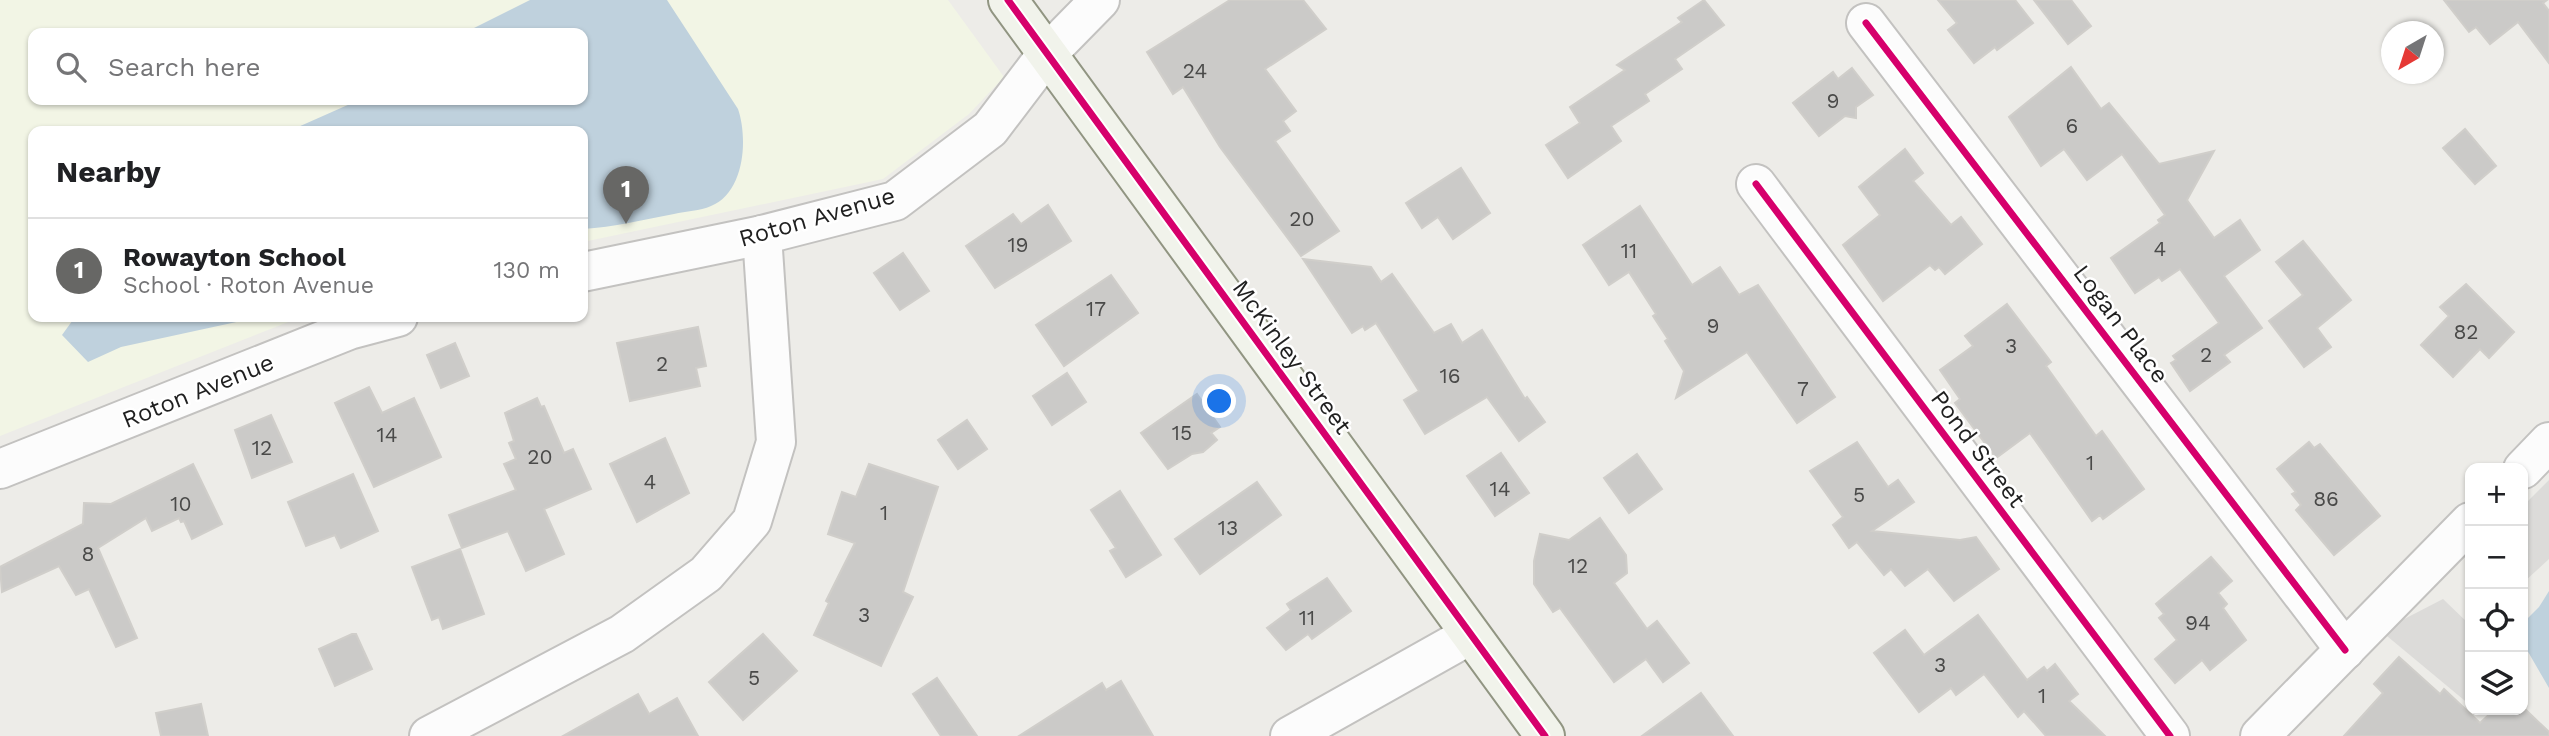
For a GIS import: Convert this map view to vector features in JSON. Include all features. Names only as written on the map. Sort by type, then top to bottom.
[{"type":"main road","name":"McKinley Street","points":[[1008,0],[1545,736]]},
{"type":"street","name":"Roton Avenue","points":[[588,271],[762,236],[895,201],[990,129],[1047,54],[1100,0]]},
{"type":"street","name":"Logan Place","points":[[1866,23],[2345,650]]},
{"type":"street","name":"Pond Street","points":[[1755,184],[2170,736]]},
{"type":"street","points":[[443,733],[622,634],[706,574],[752,521],[776,442],[762,236]]},
{"type":"street","name":"Roton Avenue","points":[[0,469],[349,330],[379,322]]},
{"type":"street","points":[[2528,464],[2549,442]]},
{"type":"street","points":[[2260,736],[2466,526]]},
{"type":"street","points":[[1290,736],[1471,635]]},
{"type":"shaded area","points":[[0,0],[948,0],[1004,77],[969,114],[883,179],[588,241],[588,126],[28,126],[28,322],[288,322],[0,436]]},
{"type":"shaded area","points":[[2549,480],[2549,559],[2528,578],[2528,526],[2528,501]]},
{"type":"shaded area","points":[[2443,599],[2465,620],[2465,701],[2381,631]]},
{"type":"water","points":[[530,0],[667,0],[738,109],[743,149],[737,177],[731,189],[711,206],[698,210],[588,228],[588,126],[300,126],[348,105],[588,105],[588,28],[474,28]]},
{"type":"water","points":[[71,322],[236,322],[121,347],[88,362],[62,335]]},
{"type":"water","points":[[2549,591],[2549,688],[2528,652],[2528,618]]},
{"type":"building","points":[[1230,0],[1303,0],[1326,29],[1265,69],[1296,111],[1283,121],[1290,131],[1275,141],[1339,231],[1301,256],[1220,147],[1183,87],[1173,94],[1147,52]]},
{"type":"building","points":[[1704,0],[1724,25],[1675,59],[1682,69],[1645,94],[1649,101],[1611,126],[1621,141],[1568,178],[1546,145],[1580,123],[1570,107],[1625,70],[1617,65],[1682,22],[1678,18]]},
{"type":"building","points":[[1938,0],[2015,0],[2033,23],[1997,50],[1995,47],[1974,63],[1948,30],[1957,23]]},
{"type":"building","points":[[2034,0],[2071,0],[2091,26],[2068,44]]},
{"type":"building","points":[[2444,0],[2547,0],[2543,3],[2549,11],[2549,63],[2518,22],[2490,44],[2476,27],[2469,32]]},
{"type":"building","points":[[2071,67],[2101,109],[2109,103],[2159,164],[2214,151],[2187,200],[2214,238],[2240,220],[2260,250],[2224,276],[2262,328],[2224,355],[2230,362],[2190,391],[2171,363],[2176,360],[2173,356],[2219,323],[2180,269],[2162,281],[2159,277],[2135,293],[2111,258],[2160,223],[2158,220],[2165,215],[2122,154],[2087,180],[2064,149],[2041,166],[2009,117]]},
{"type":"building","points":[[1852,68],[1873,95],[1856,107],[1856,118],[1845,116],[1819,136],[1793,103],[1833,72],[1838,79]]},
{"type":"building","points":[[2465,129],[2496,166],[2475,184],[2443,148]]},
{"type":"building","points":[[1905,149],[1923,173],[1913,181],[1951,225],[1961,217],[1982,244],[1945,274],[1939,267],[1935,270],[1930,265],[1883,301],[1843,245],[1880,215],[1859,187]]},
{"type":"building","points":[[1461,168],[1490,213],[1453,239],[1438,217],[1422,228],[1406,203]]},
{"type":"building","points":[[1048,205],[1071,241],[995,288],[966,246],[1013,214],[1021,224]]},
{"type":"building","points":[[1640,206],[1692,285],[1720,267],[1739,295],[1758,285],[1835,397],[1797,423],[1747,352],[1676,398],[1684,371],[1665,341],[1668,339],[1653,316],[1656,314],[1629,272],[1609,285],[1583,245]]},
{"type":"building","points":[[2303,241],[2351,300],[2317,328],[2331,347],[2304,367],[2269,321],[2303,295],[2276,262]]},
{"type":"building","points":[[903,253],[929,291],[900,310],[874,273]]},
{"type":"building","points":[[1303,259],[1371,267],[1381,282],[1392,274],[1434,333],[1451,324],[1462,343],[1482,330],[1525,399],[1527,397],[1545,422],[1519,441],[1487,397],[1425,434],[1404,400],[1419,391],[1376,323],[1365,330],[1363,326],[1352,333]]},
{"type":"building","points":[[1111,275],[1138,313],[1064,366],[1036,325]]},
{"type":"building","points":[[2466,284],[2514,332],[2489,358],[2480,349],[2453,377],[2421,345],[2449,316],[2440,307]]},
{"type":"building","points":[[2007,304],[2051,362],[2046,366],[2096,436],[2102,431],[2144,489],[2103,519],[2100,515],[2092,521],[2030,433],[1996,458],[1955,403],[1960,399],[1940,370],[1973,346],[1965,336]]},
{"type":"building","points":[[698,327],[706,366],[696,368],[700,386],[630,401],[617,343]]},
{"type":"building","points":[[455,343],[469,376],[441,388],[427,355]]},
{"type":"building","points":[[1067,373],[1086,402],[1052,425],[1033,396]]},
{"type":"building","points":[[369,387],[382,413],[414,398],[441,457],[374,487],[335,403]]},
{"type":"building","points":[[1197,394],[1220,427],[1211,433],[1217,440],[1203,452],[1192,454],[1168,469],[1141,433]]},
{"type":"building","points":[[537,398],[541,407],[544,406],[564,453],[573,449],[591,489],[544,509],[564,554],[526,571],[508,531],[462,548],[449,515],[516,490],[504,464],[516,459],[509,443],[514,441],[505,413]]},
{"type":"building","points":[[271,415],[292,462],[252,478],[235,430]]},
{"type":"building","points":[[967,420],[987,449],[958,469],[938,440]]},
{"type":"building","points":[[665,438],[689,493],[637,522],[610,464]]},
{"type":"building","points":[[1857,442],[1888,487],[1898,480],[1914,502],[1872,531],[1960,540],[1976,537],[1999,569],[1954,601],[1928,569],[1905,586],[1891,569],[1884,575],[1857,542],[1849,548],[1833,525],[1843,517],[1810,471]]},
{"type":"building","points":[[2309,442],[2314,448],[2320,444],[2380,516],[2334,555],[2296,510],[2301,505],[2292,494],[2296,492],[2277,469]]},
{"type":"building","points":[[1501,453],[1529,493],[1495,516],[1467,476]]},
{"type":"building","points":[[1637,454],[1662,489],[1629,513],[1604,478]]},
{"type":"building","points":[[193,464],[222,524],[192,539],[184,521],[181,522],[179,518],[152,531],[146,518],[98,548],[137,638],[116,647],[89,589],[76,595],[59,566],[2,592],[0,567],[83,524],[84,503],[111,504]]},
{"type":"building","points":[[869,464],[938,487],[903,592],[913,597],[881,666],[814,635],[829,603],[826,601],[855,543],[828,534],[842,492],[856,497]]},
{"type":"building","points":[[353,474],[378,531],[341,548],[335,535],[306,546],[288,502]]},
{"type":"building","points":[[1257,482],[1281,515],[1200,574],[1175,539]]},
{"type":"building","points":[[1120,491],[1161,555],[1126,577],[1110,551],[1116,548],[1091,510]]},
{"type":"building","points":[[1600,518],[1626,555],[1627,573],[1614,583],[1647,629],[1657,621],[1689,663],[1663,682],[1646,659],[1614,682],[1560,608],[1553,612],[1534,584],[1534,561],[1540,534],[1569,540]]},
{"type":"building","points":[[460,549],[484,614],[443,629],[439,617],[432,620],[412,567]]},
{"type":"building","points":[[2211,557],[2232,581],[2218,593],[2227,604],[2223,608],[2246,640],[2210,670],[2202,660],[2175,683],[2155,659],[2177,640],[2159,618],[2164,614],[2156,604]]},
{"type":"building","points":[[1327,578],[1351,611],[1312,639],[1308,634],[1286,650],[1267,628],[1291,610],[1287,604]]},
{"type":"building","points":[[1978,615],[2027,680],[2044,667],[2047,671],[2055,664],[2078,694],[2069,701],[2105,736],[2046,736],[2024,711],[2018,717],[1984,674],[1956,695],[1951,688],[1919,712],[1874,653],[1905,630],[1924,655]]},
{"type":"building","points":[[356,634],[372,669],[335,686],[319,649]]},
{"type":"building","points":[[763,634],[797,671],[743,720],[709,682]]},
{"type":"building","points":[[2399,657],[2440,694],[2444,689],[2465,709],[2465,715],[2472,715],[2480,723],[2489,715],[2528,715],[2528,712],[2549,732],[2549,736],[2344,736],[2383,693],[2374,684]]},
{"type":"building","points":[[937,678],[977,736],[941,736],[913,694]]},
{"type":"building","points":[[1121,681],[1153,736],[1019,736],[1102,683],[1106,690]]},
{"type":"building","points":[[1701,693],[1733,736],[1642,736]]},
{"type":"building","points":[[638,694],[649,714],[677,698],[698,736],[563,736]]},
{"type":"building","points":[[201,704],[208,736],[161,736],[156,713]]},
{"type":"cycle path","points":[[1008,0],[1545,736]]},
{"type":"cycle path","points":[[1866,23],[2345,650]]},
{"type":"cycle path","points":[[1756,184],[2170,736]]},
{"type":"place","name":"Rowayton School","points":[[626,224]]}]
